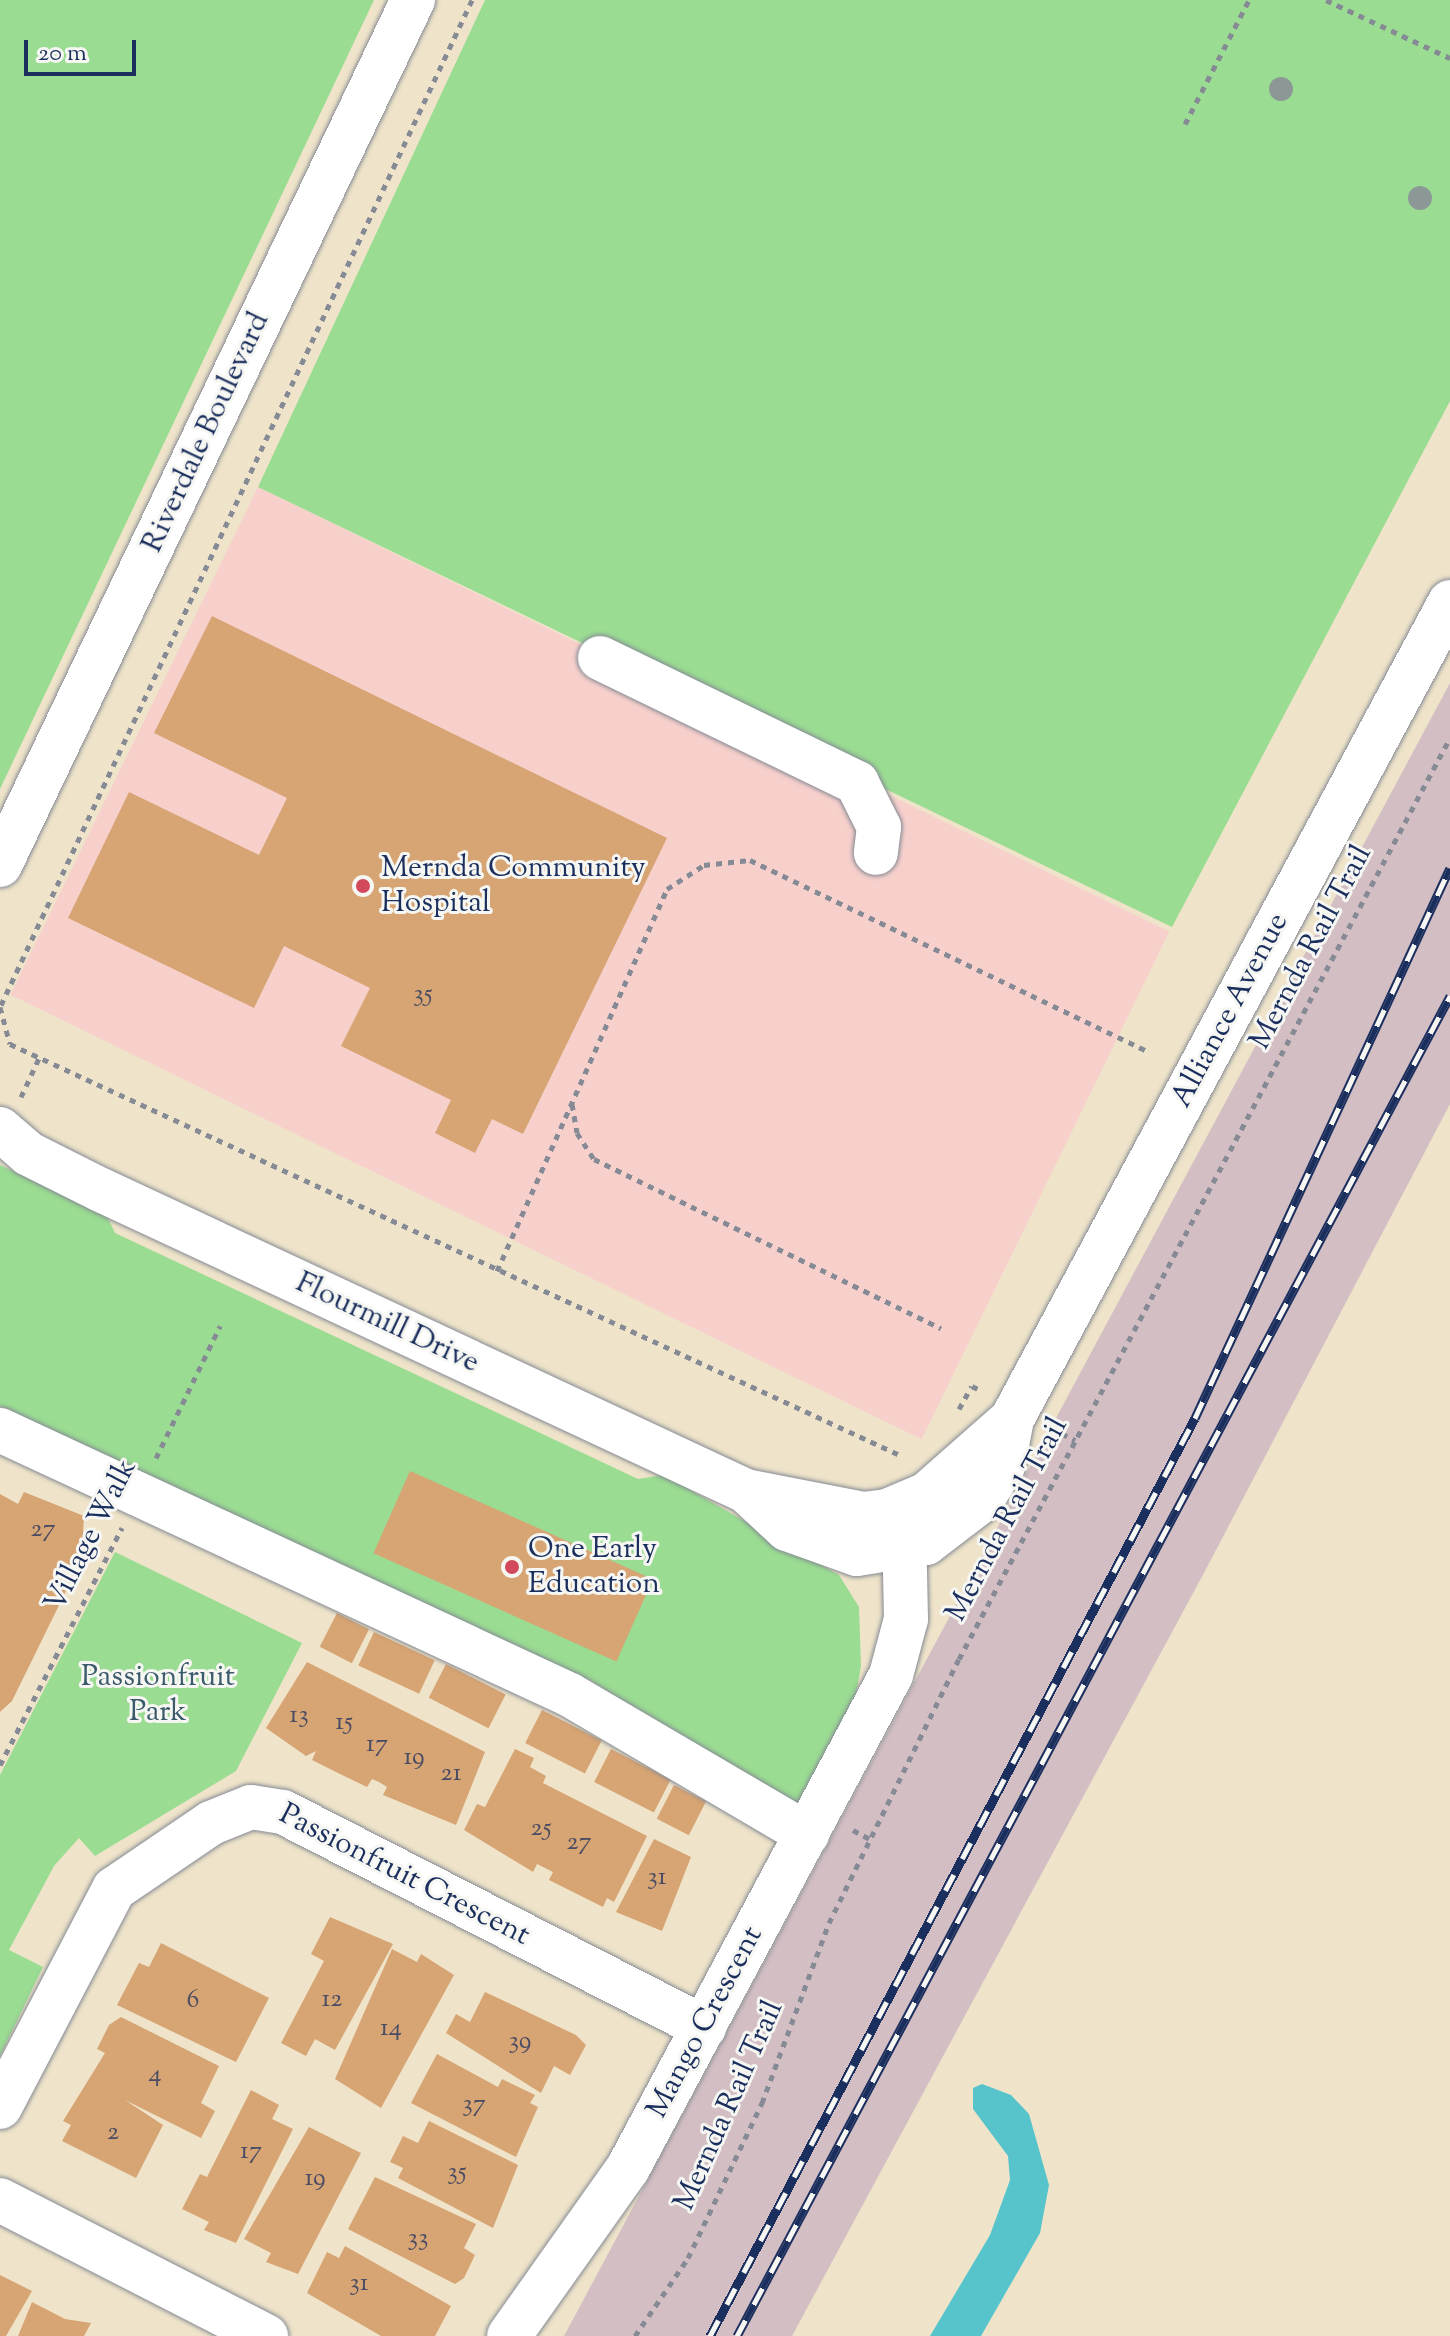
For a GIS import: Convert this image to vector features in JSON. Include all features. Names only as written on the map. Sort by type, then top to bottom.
[{"type":"street","name":"Riverdale Boulevard","points":[[0,865],[413,0]]},
{"type":"street","name":"Alliance Avenue","points":[[888,1531],[947,1532],[981,1501],[1003,1466],[1015,1415],[1450,602]]},
{"type":"street","points":[[600,658],[857,783],[879,827],[876,853]]},
{"type":"street","name":"Flourmill Drive","points":[[10,1145],[746,1491],[888,1531]]},
{"type":"street","points":[[0,1430],[570,1695],[807,1834]]},
{"type":"street","name":"Mango Crescent","points":[[509,2336],[605,2205],[807,1834],[902,1648],[888,1531]]},
{"type":"street","name":"Passionfruit Crescent","points":[[0,2107],[114,1889],[211,1823],[251,1807],[283,1812],[704,2027]]},
{"type":"street","points":[[0,2200],[266,2336]]},
{"type":"path","points":[[472,0],[0,1007],[10,1044],[898,1458],[909,1453]]},
{"type":"path","points":[[1185,124],[1249,0]]},
{"type":"path","points":[[1326,0],[1450,58]]},
{"type":"path","name":"Mernda Rail Trail","points":[[635,2336],[688,2258],[789,2039],[829,1923],[1075,1440],[1450,738]]},
{"type":"path","points":[[497,1271],[667,889],[682,872],[718,861],[750,860],[1149,1052]]},
{"type":"path","points":[[572,1103],[577,1133],[594,1159],[941,1328]]},
{"type":"path","name":"Village Walk","points":[[0,1765],[139,1495],[220,1326]]},
{"type":"path","points":[[951,1425],[972,1386],[1015,1415],[1075,1440]]},
{"type":"shaded area","points":[[258,487],[1169,932],[922,1439],[10,995]]},
{"type":"shaded area","points":[[1450,683],[1450,1104],[1205,1571],[792,2336],[564,2336]]},
{"type":"green space","points":[[0,0],[374,0],[0,789]]},
{"type":"green space","points":[[485,0],[1450,0],[1450,401],[1172,927],[258,487]]},
{"type":"green space","points":[[0,1165],[106,1214],[115,1233],[638,1479],[664,1475],[839,1575],[859,1607],[861,1666],[854,1705],[803,1811],[591,1681],[0,1406]]},
{"type":"green space","name":"Passionfruit Park","points":[[115,1552],[302,1643],[236,1771],[95,1856],[79,1838],[54,1866],[9,1950],[43,1967],[0,2056],[0,1775]]},
{"type":"water","points":[[982,2084],[1011,2095],[1029,2114],[1049,2185],[1040,2233],[981,2336],[930,2336],[990,2235],[1010,2180],[1008,2156],[973,2109],[973,2088]]},
{"type":"building","name":"Mernda Community Hospital","points":[[212,616],[667,838],[523,1134],[492,1119],[475,1153],[435,1133],[451,1100],[341,1046],[370,988],[284,946],[254,1008],[68,918],[129,792],[259,855],[287,798],[154,733]]},
{"type":"building","name":"One Early Education","points":[[410,1471],[653,1579],[616,1661],[373,1553]]},
{"type":"building","points":[[24,1492],[84,1516],[83,1534],[92,1538],[12,1701],[0,1712],[0,1494],[18,1504]]},
{"type":"building","points":[[337,1613],[369,1629],[352,1663],[320,1647]]},
{"type":"building","points":[[374,1632],[435,1660],[419,1694],[358,1666]]},
{"type":"building","points":[[307,1662],[485,1752],[456,1825],[383,1795],[387,1787],[379,1782],[372,1779],[367,1787],[312,1760],[316,1751],[306,1756],[266,1728]]},
{"type":"building","points":[[446,1664],[506,1694],[488,1728],[429,1698]]},
{"type":"building","points":[[542,1710],[602,1740],[585,1773],[525,1743]]},
{"type":"building","points":[[515,1749],[534,1758],[530,1767],[546,1776],[543,1783],[647,1836],[614,1902],[607,1898],[603,1907],[549,1880],[553,1872],[537,1864],[533,1872],[464,1830],[477,1804],[485,1807]]},
{"type":"building","points":[[611,1749],[671,1779],[654,1812],[594,1782]]},
{"type":"building","points":[[674,1785],[706,1801],[689,1835],[657,1819]]},
{"type":"building","points":[[654,1839],[691,1857],[662,1931],[616,1912]]},
{"type":"building","points":[[330,1917],[393,1944],[335,2050],[315,2039],[306,2056],[281,2043],[324,1961],[311,1954]]},
{"type":"building","points":[[161,1943],[269,1998],[236,2062],[117,2005],[139,1963],[149,1967]]},
{"type":"building","points":[[392,1949],[417,1962],[421,1954],[454,1975],[381,2108],[335,2079]]},
{"type":"building","points":[[485,1992],[576,2035],[586,2045],[570,2075],[554,2066],[541,2093],[446,2033],[456,2014],[470,2022]]},
{"type":"building","points":[[121,2017],[219,2066],[201,2103],[215,2111],[201,2138],[125,2100],[163,2125],[136,2178],[62,2141],[71,2125],[63,2121],[105,2053],[97,2049],[109,2025]]},
{"type":"building","points":[[437,2054],[498,2087],[502,2079],[535,2095],[530,2103],[538,2107],[516,2157],[411,2103]]},
{"type":"building","points":[[251,2090],[279,2105],[272,2119],[293,2129],[236,2243],[204,2230],[209,2222],[182,2209],[200,2174],[207,2177]]},
{"type":"building","points":[[429,2121],[518,2165],[493,2228],[398,2178],[403,2168],[390,2162],[403,2136],[418,2143]]},
{"type":"building","points":[[309,2127],[361,2153],[298,2274],[266,2262],[271,2253],[244,2239]]},
{"type":"building","points":[[375,2177],[476,2224],[464,2248],[475,2255],[464,2278],[455,2284],[348,2229]]},
{"type":"building","points":[[345,2246],[451,2306],[435,2336],[381,2336],[307,2293],[327,2252],[339,2258]]},
{"type":"building","points":[[0,2275],[32,2291],[6,2336],[0,2336]]},
{"type":"building","points":[[32,2302],[65,2319],[91,2323],[84,2336],[18,2336]]},
{"type":"railway","points":[[710,2336],[1195,1418],[1450,868]]},
{"type":"railway","points":[[737,2336],[1450,996]]},
{"type":"place","name":"Mernda Community Hospital","points":[[363,886]]},
{"type":"place","name":"One Early Education","points":[[512,1567]]}]
